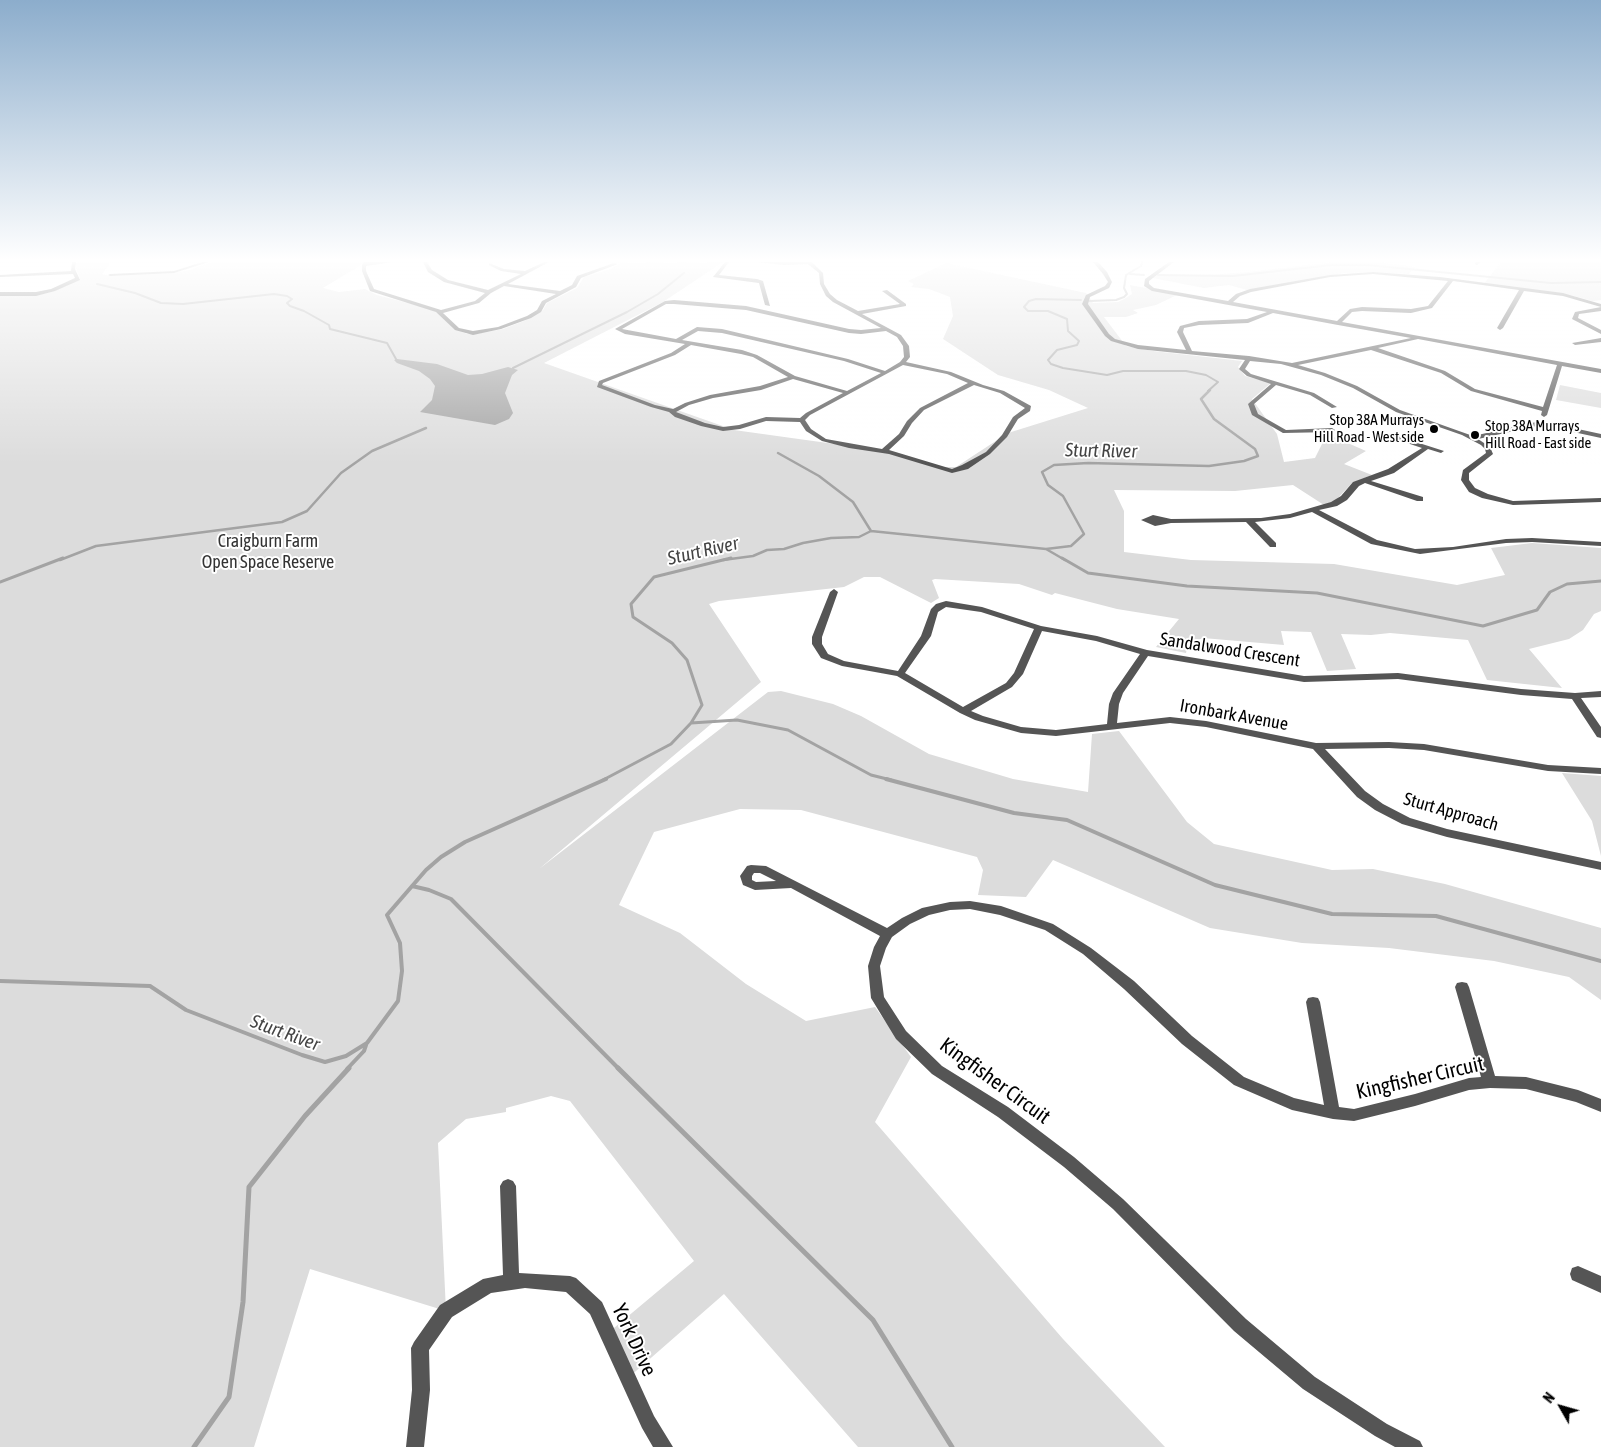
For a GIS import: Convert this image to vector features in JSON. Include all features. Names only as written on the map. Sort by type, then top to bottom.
[{"type":"street","points":[[458,330],[463,332],[484,332],[493,330]]},
{"type":"street","points":[[619,330],[624,332],[750,354],[793,377],[848,393]]},
{"type":"street","points":[[679,341],[696,330]]},
{"type":"street","points":[[710,330],[722,330],[846,360],[886,373]]},
{"type":"street","points":[[842,330],[860,332],[883,330]]},
{"type":"street","points":[[690,343],[673,354],[601,382],[599,386],[653,406],[673,411],[677,416],[693,422],[723,428],[740,428],[766,418],[802,420],[808,414],[902,363],[907,357],[906,346],[899,336],[889,330]]},
{"type":"street","points":[[1104,330],[1113,340],[1138,347],[1291,364],[1339,380],[1408,415],[1473,438],[1488,448],[1490,454],[1466,472],[1465,480],[1467,486],[1479,494],[1499,501],[1514,503],[1601,500]]},
{"type":"street","points":[[1181,330],[1180,332],[1190,352]]},
{"type":"street","points":[[1374,330],[1601,371]]},
{"type":"street","points":[[1291,364],[1420,338]]},
{"type":"street","points":[[1575,343],[1601,340]]},
{"type":"street","points":[[1372,348],[1442,372],[1473,390],[1545,410]]},
{"type":"street","points":[[1249,358],[1242,366],[1244,372],[1312,394],[1334,407]]},
{"type":"street","points":[[802,420],[808,430],[824,440],[884,451],[952,471],[965,467],[988,453],[1005,436],[1015,418],[1029,407],[1002,392],[943,371],[902,363]]},
{"type":"street","points":[[1541,423],[1560,364]]},
{"type":"street","points":[[673,411],[687,404],[712,396],[762,388],[793,377]]},
{"type":"street","points":[[884,451],[902,435],[910,422],[922,410],[973,383]]},
{"type":"street","points":[[1275,383],[1251,404],[1255,415],[1285,432],[1332,430]]},
{"type":"street","points":[[1473,438],[1541,423],[1601,436]]},
{"type":"street","points":[[1394,437],[1441,450]]},
{"type":"street","points":[[1171,521],[1276,519],[1313,510],[1340,501],[1354,485],[1391,472],[1427,447]]},
{"type":"street","points":[[1365,481],[1407,499],[1420,499]]},
{"type":"street","points":[[1313,510],[1374,542],[1431,554],[1453,555],[1471,551],[1476,547],[1506,541],[1532,540],[1601,544]]},
{"type":"street","points":[[1249,521],[1273,545]]},
{"type":"street","name":"Ironbark Avenue","points":[[834,592],[817,637],[820,651],[830,660],[900,674],[963,711],[979,718],[1021,730],[1056,733],[1170,720],[1206,724],[1316,746],[1389,745],[1424,747],[1548,768],[1601,771]]},
{"type":"street","name":"Sandalwood Crescent","points":[[900,674],[926,636],[934,611],[939,606],[946,604],[967,606],[1039,628],[1097,639],[1146,653],[1304,679],[1398,676],[1521,692],[1574,696],[1601,694]]},
{"type":"street","points":[[963,711],[1010,684],[1018,674],[1039,628]]},
{"type":"street","points":[[1112,727],[1114,704],[1118,693],[1146,653]]},
{"type":"street","points":[[1574,696],[1601,735]]},
{"type":"street","name":"Sturt Approach","points":[[1316,746],[1361,794],[1379,807],[1406,821],[1447,833],[1601,866]]},
{"type":"street","points":[[792,884],[888,934]]},
{"type":"street","name":"Kingfisher Circuit","points":[[1414,1447],[1381,1430],[1309,1382],[1240,1325],[1118,1204],[1070,1162],[1003,1112],[937,1070],[900,1035],[878,998],[874,966],[880,947],[888,934],[906,921],[926,911],[950,906],[970,905],[1002,911],[1049,927],[1088,951],[1129,985],[1187,1040],[1239,1081],[1292,1104],[1333,1113],[1354,1115],[1469,1084],[1490,1082],[1526,1083],[1578,1096],[1601,1106]]},
{"type":"street","points":[[1462,987],[1490,1082]]},
{"type":"street","points":[[1313,1002],[1333,1113]]},
{"type":"street","points":[[508,1186],[511,1281]]},
{"type":"street","points":[[1578,1274],[1601,1285]]},
{"type":"street","name":"York Drive","points":[[415,1447],[421,1390],[420,1348],[446,1311],[490,1285],[526,1280],[570,1284],[596,1308],[648,1422],[664,1447]]},
{"type":"green space","name":"Craigburn Farm Open Space Reserve","points":[[0,330],[457,330],[467,334],[476,334],[500,330],[609,330],[544,363],[734,430],[878,450],[936,467],[956,467],[1008,433],[1088,408],[1049,390],[998,375],[943,339],[947,330],[1114,330],[1126,346],[1242,361],[1238,367],[1245,376],[1271,383],[1252,399],[1277,434],[1284,462],[1315,458],[1327,434],[1366,451],[1344,464],[1372,475],[1352,483],[1336,500],[1324,505],[1293,485],[1235,491],[1114,490],[1124,511],[1124,552],[1191,560],[1334,564],[1457,585],[1505,575],[1491,548],[1532,543],[1601,548],[1601,611],[1594,614],[1583,630],[1569,639],[1529,649],[1562,688],[1487,680],[1468,640],[1390,633],[1371,635],[1341,634],[1356,669],[1327,671],[1311,632],[1281,631],[1284,645],[1203,638],[1188,644],[1186,653],[1156,647],[1179,619],[1117,609],[1055,593],[1052,595],[1019,584],[935,579],[932,580],[939,598],[931,603],[880,577],[864,577],[844,587],[719,601],[709,604],[761,682],[539,869],[768,692],[781,691],[833,704],[861,716],[929,754],[1013,779],[1088,792],[1092,734],[1119,731],[1187,822],[1214,844],[1332,870],[1373,869],[1445,884],[1601,928],[1601,1000],[1569,977],[1494,961],[1389,948],[1302,943],[1210,928],[1053,860],[1026,897],[978,895],[983,870],[977,857],[801,810],[740,809],[654,832],[619,905],[680,933],[746,984],[806,1021],[875,1007],[911,1057],[875,1122],[1063,1339],[1165,1447],[858,1447],[724,1294],[628,1378],[608,1333],[694,1261],[570,1101],[551,1096],[506,1108],[506,1112],[466,1119],[438,1143],[446,1311],[310,1269],[254,1447],[0,1447]]},
{"type":"green space","points":[[1560,385],[1601,393],[1601,408],[1556,400]]},
{"type":"green space","points":[[1562,773],[1601,776],[1601,856],[1592,821]]},
{"type":"shaded area","points":[[394,360],[437,364],[468,375],[482,374],[508,367],[518,370],[512,375],[505,393],[513,413],[509,419],[495,425],[420,412],[432,400],[435,386],[430,379],[419,371],[397,363]]},
{"type":"waterway","points":[[332,330],[387,343],[396,359]]},
{"type":"waterway","points":[[513,368],[591,330]]},
{"type":"waterway","name":"Sturt River","points":[[1068,330],[1079,341],[1077,345],[1057,350],[1048,360],[1051,364],[1063,368],[1107,375],[1123,371],[1186,371],[1206,375],[1218,382],[1208,391]]},
{"type":"waterway","name":"Sturt River","points":[[1046,549],[1071,546],[1084,534],[1063,496],[1048,485],[1042,472],[1054,465],[1088,463],[1209,466],[1244,461],[1258,456],[1255,449],[1214,419],[1201,399],[1210,390]]},
{"type":"waterway","points":[[60,560],[96,546],[282,522],[307,511],[341,473],[372,451],[426,428]]},
{"type":"waterway","points":[[778,453],[819,476],[853,502],[871,531]]},
{"type":"waterway","name":"Sturt River","points":[[723,560],[753,556],[767,550],[784,549],[803,543],[831,538],[859,537],[871,531]]},
{"type":"waterway","name":"Sturt River","points":[[871,531],[1046,549]]},
{"type":"waterway","points":[[1046,549],[1065,560]]},
{"type":"waterway","points":[[0,582],[63,558]]},
{"type":"waterway","name":"Sturt River","points":[[691,723],[702,705],[687,660],[672,643],[633,617],[631,604],[654,577],[731,558]]},
{"type":"waterway","points":[[1062,558],[1088,573],[1187,586],[1317,593],[1483,626],[1537,610],[1550,592],[1567,584],[1601,581]]},
{"type":"waterway","points":[[691,723],[737,720],[788,730],[871,775],[891,780]]},
{"type":"waterway","name":"Sturt River","points":[[603,780],[671,744],[691,723]]},
{"type":"waterway","name":"Sturt River","points":[[412,886],[441,857],[465,842],[606,779]]},
{"type":"waterway","points":[[886,779],[1014,813],[1067,820],[1215,885],[1332,914],[1436,916],[1601,961]]},
{"type":"waterway","name":"Sturt River","points":[[0,981],[150,986],[186,1010],[302,1055],[325,1062],[346,1056],[367,1043],[398,1001],[402,971],[400,943],[387,915],[412,886]]},
{"type":"waterway","points":[[412,886],[429,890],[451,899],[619,1068]]},
{"type":"waterway","points":[[347,1069],[364,1051],[366,1045]]},
{"type":"waterway","points":[[194,1447],[229,1397],[243,1302],[249,1187],[305,1116],[349,1068]]},
{"type":"waterway","points":[[619,1068],[873,1320],[952,1447]]},
{"type":"place","name":"Stop 38A Murrays Hill Road - West side","points":[[1434,429]]},
{"type":"place","name":"Stop 38A Murrays Hill Road - East side","points":[[1475,435]]}]
